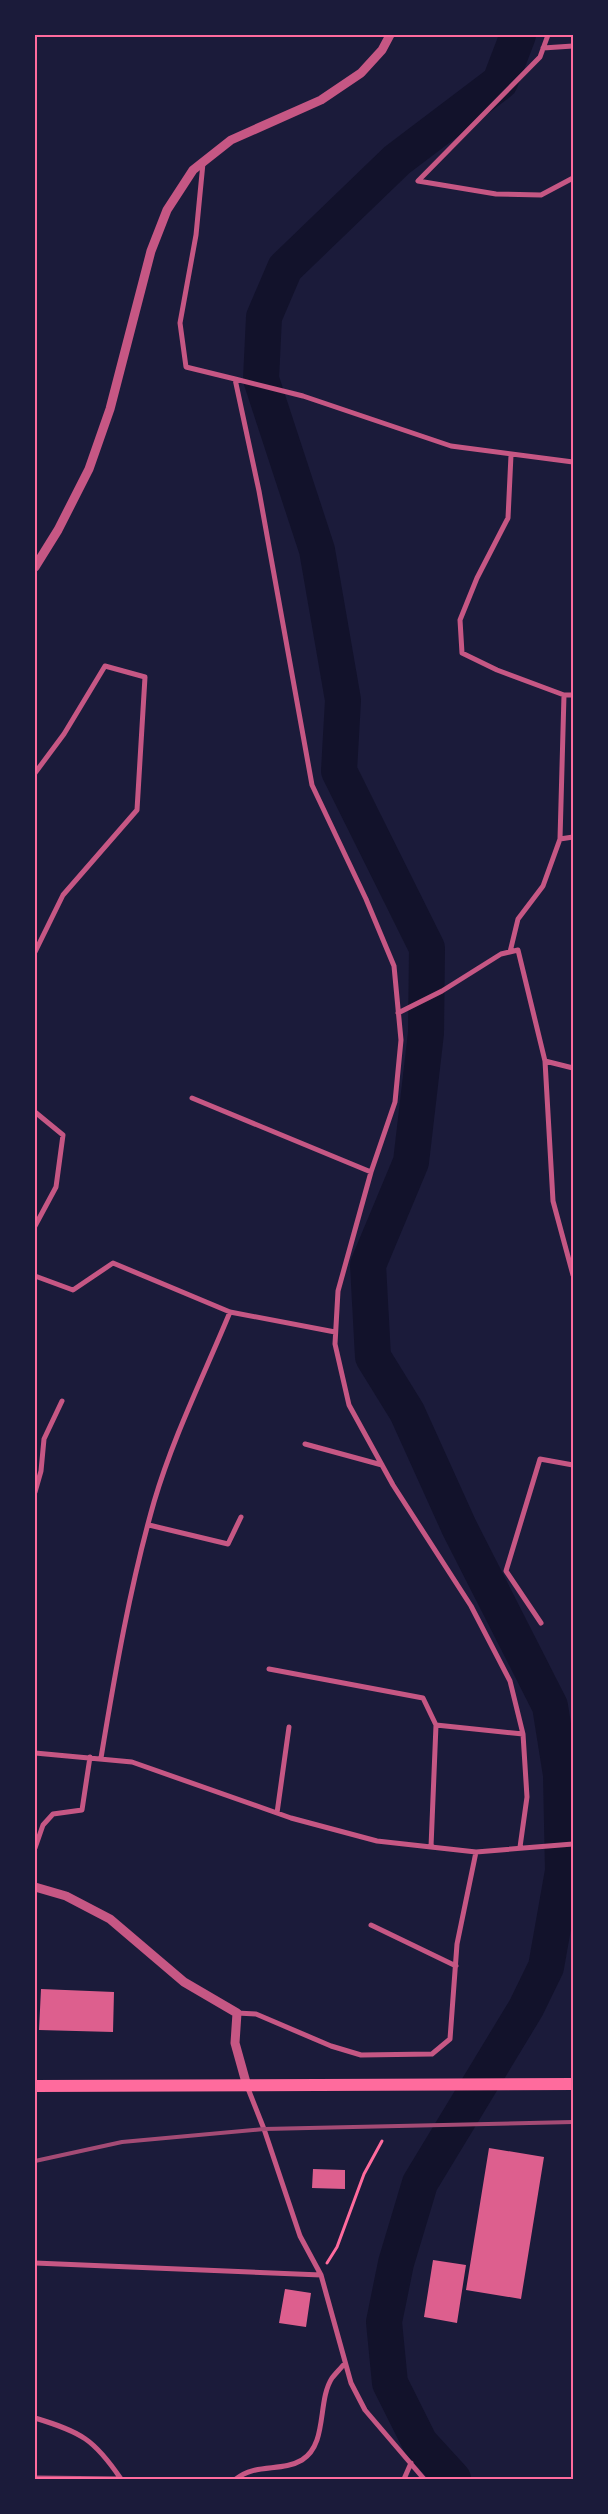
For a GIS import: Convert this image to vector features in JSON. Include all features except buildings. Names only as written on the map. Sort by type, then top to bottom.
[{"type":"main road","points":[[35,2086],[501,2086],[573,2084]]},
{"type":"street","points":[[35,567],[58,530],[89,469],[110,409],[151,251],[166,210],[193,170],[231,140],[321,100],[361,73],[382,50],[390,35]]},
{"type":"street","points":[[548,35],[540,57],[418,181],[496,194],[540,195],[573,178]]},
{"type":"street","points":[[544,48],[573,46]]},
{"type":"street","points":[[204,162],[196,235],[180,323],[186,368],[303,396],[452,446],[573,462]]},
{"type":"street","points":[[236,380],[261,500],[312,785],[366,899],[394,966],[399,1012],[401,1040],[395,1102],[371,1172],[338,1291],[334,1344],[349,1405],[382,1465],[471,1606],[510,1681],[523,1734],[527,1797],[520,1848]]},
{"type":"street","points":[[511,455],[508,518],[477,578],[460,620],[462,653],[497,670],[564,695],[573,695]]},
{"type":"street","points":[[35,773],[64,734],[105,666],[144,677],[137,810],[63,895],[35,952]]},
{"type":"street","points":[[510,952],[518,919],[543,886],[560,839],[564,695]]},
{"type":"street","points":[[560,839],[573,838]]},
{"type":"street","points":[[399,1012],[442,991],[501,954],[518,950],[545,1061],[553,1201],[573,1275]]},
{"type":"street","points":[[545,1061],[573,1068]]},
{"type":"street","points":[[192,1098],[371,1172]]},
{"type":"street","points":[[35,1112],[63,1135],[56,1187],[35,1226]]},
{"type":"street","points":[[35,1276],[73,1290],[113,1264],[230,1312],[335,1332]]},
{"type":"street","points":[[101,1758],[119,1653],[154,1502],[183,1423],[230,1312]]},
{"type":"street","points":[[35,1492],[41,1471],[44,1439],[62,1401]]},
{"type":"street","points":[[305,1444],[382,1465]]},
{"type":"street","points":[[541,1623],[506,1571],[540,1459],[573,1465]]},
{"type":"street","points":[[149,1525],[228,1544],[241,1517]]},
{"type":"street","points":[[269,1669],[424,1698],[436,1725],[431,1847]]},
{"type":"street","points":[[436,1725],[523,1734]]},
{"type":"street","points":[[277,1813],[289,1727]]},
{"type":"street","points":[[35,1753],[132,1762],[277,1813],[367,1839],[476,1852],[573,1844]]},
{"type":"street","points":[[35,1848],[43,1825],[53,1814],[82,1810],[90,1757]]},
{"type":"street","points":[[35,1887],[66,1896],[110,1919],[184,1982],[237,2013],[256,2014],[331,2046],[361,2055],[432,2054],[450,2039],[458,1944],[476,1852]]},
{"type":"street","points":[[371,1925],[456,1966]]},
{"type":"street","points":[[237,2013],[235,2042],[247,2086],[264,2129],[300,2236],[321,2274],[351,2383],[365,2410],[424,2479]]},
{"type":"street","points":[[35,2263],[321,2274]]},
{"type":"street","points":[[236,2479],[257,2469],[279,2467],[303,2460],[316,2446],[324,2399],[332,2378],[345,2363]]},
{"type":"street","points":[[35,2418],[66,2428],[88,2438],[105,2454],[121,2479]]},
{"type":"street","points":[[404,2479],[412,2463]]},
{"type":"street","points":[[35,2478],[121,2479]]},
{"type":"path","points":[[321,2274],[337,2247],[364,2174],[382,2141]]},
{"type":"waterway","points":[[453,2479],[420,2443],[390,2383],[384,2322],[396,2263],[420,2183],[526,2008],[546,1967],[563,1871],[561,1775],[550,1706],[459,1527],[407,1412],[373,1357],[368,1265],[411,1162],[426,1033],[427,948],[339,771],[343,700],[317,550],[261,379],[264,317],[285,268],[397,160],[500,82],[518,35]]},
{"type":"railway","points":[[35,2161],[122,2142],[264,2129],[573,2122]]}]
